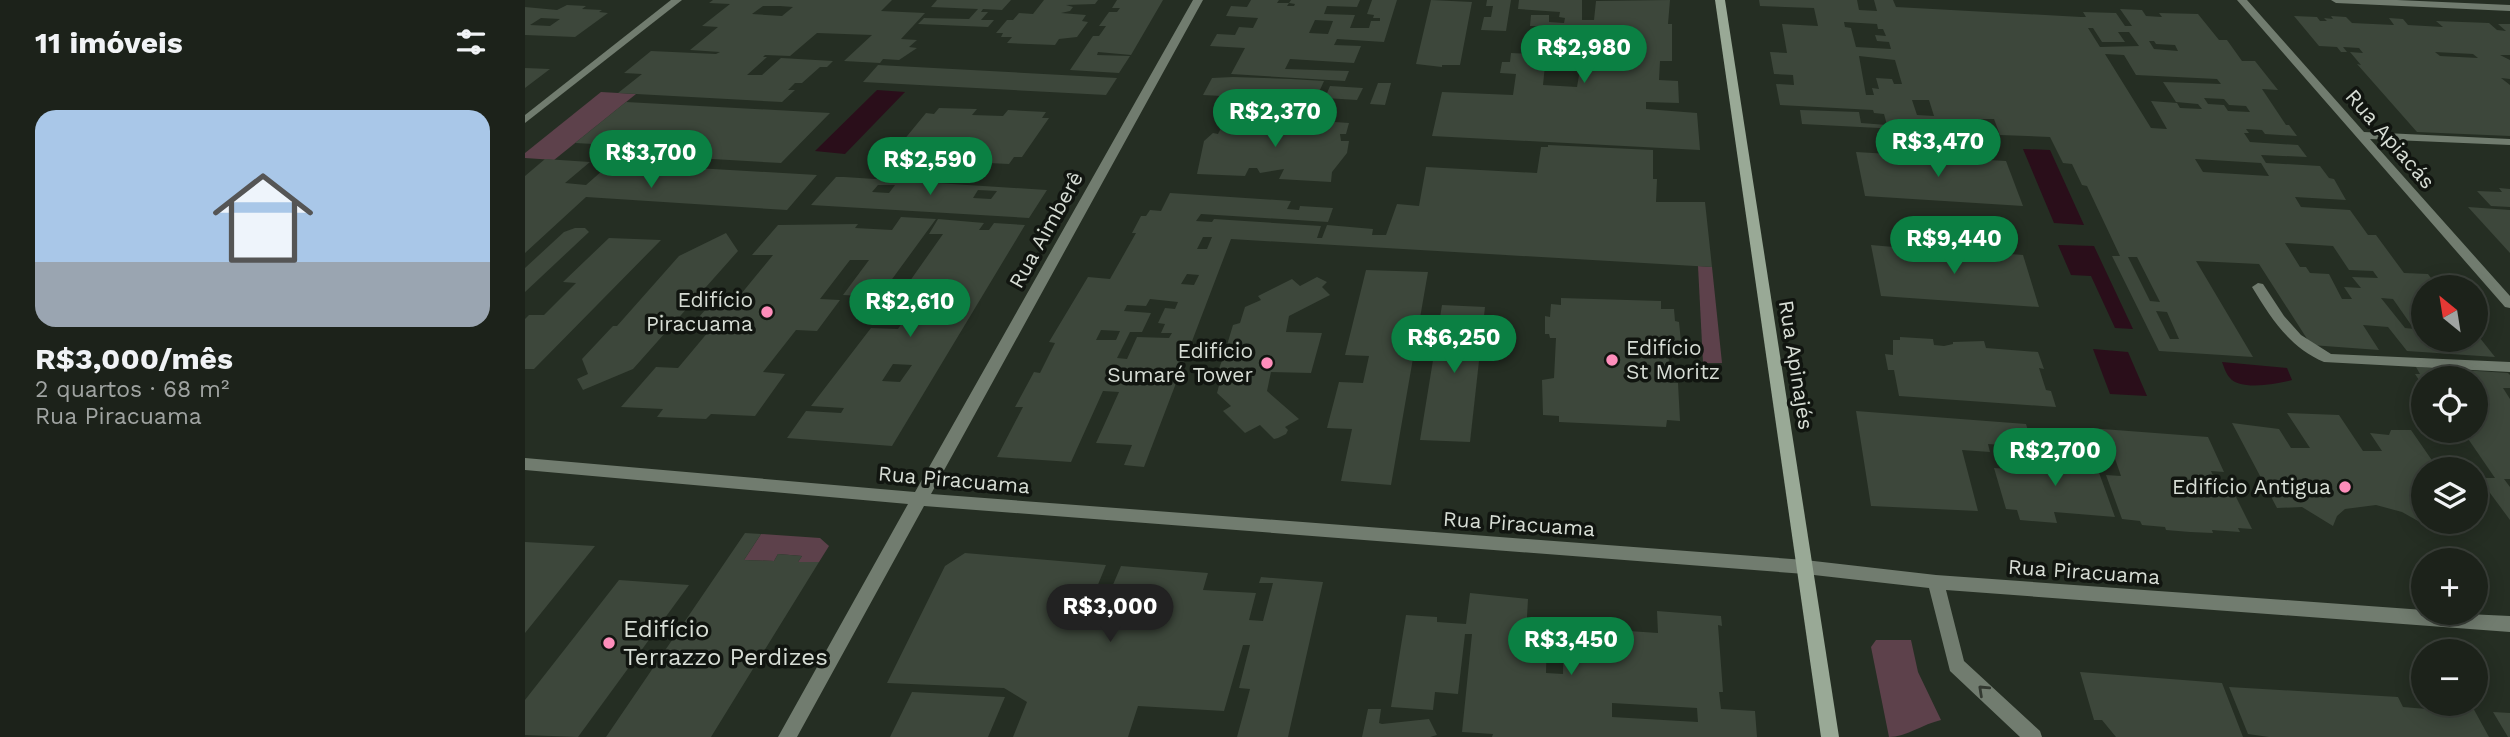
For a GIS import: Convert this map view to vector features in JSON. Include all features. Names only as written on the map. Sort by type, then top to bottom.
[{"type":"street","points":[[525,120],[677,0]]},
{"type":"street","name":"Rua Aimberê","points":[[787,737],[1198,0]]},
{"type":"street","name":"Rua Apinajés","points":[[1720,0],[1830,737]]},
{"type":"street","name":"Rua Apiacás","points":[[2242,0],[2510,304]]},
{"type":"street","points":[[2336,0],[2510,8]]},
{"type":"street","points":[[2361,135],[2510,142]]},
{"type":"street","points":[[2258,287],[2292,337],[2314,354],[2329,359],[2510,368]]},
{"type":"street","name":"Rua Piracuama","points":[[525,464],[920,499],[1805,567],[1935,582],[2510,624]]},
{"type":"street","points":[[1935,582],[1956,665],[2033,737]]},
{"type":"shaded area","points":[[877,90],[905,92],[845,154],[815,151]]},
{"type":"shaded area","points":[[601,92],[636,94],[554,160],[525,158],[525,153]]},
{"type":"shaded area","points":[[2023,149],[2050,150],[2084,225],[2054,223]]},
{"type":"shaded area","points":[[2058,245],[2094,246],[2133,329],[2115,328],[2091,276],[2071,275]]},
{"type":"shaded area","points":[[1698,266],[1712,267],[1722,363],[1703,363]]},
{"type":"shaded area","points":[[2093,349],[2128,352],[2147,396],[2110,394]]},
{"type":"shaded area","points":[[2222,362],[2287,368],[2292,380],[2260,385],[2242,384],[2230,378]]},
{"type":"shaded area","points":[[761,534],[820,538],[829,546],[819,562],[798,562],[802,556],[778,554],[774,561],[744,560]]},
{"type":"shaded area","points":[[1876,640],[1911,640],[1918,672],[1941,720],[1902,735],[1889,737],[1871,647]]},
{"type":"building","points":[[713,0],[892,0],[881,11],[925,13],[901,39],[917,40],[909,47],[917,48],[899,60],[883,59],[880,63],[844,61],[872,35],[817,33],[790,56],[765,55],[763,57],[767,57],[747,75],[762,75],[781,58],[833,61],[827,67],[820,67],[802,83],[795,83],[788,90],[795,90],[782,102],[618,93],[642,74],[624,73],[651,51],[720,52],[690,50],[718,27],[702,26],[730,4],[709,3]],"holes":[[[763,6],[793,7],[782,16],[752,14]]]},
{"type":"building","points":[[937,0],[1011,0],[1002,10],[983,9],[981,12],[988,12],[981,20],[994,20],[988,27],[918,24],[924,18],[969,19],[978,9],[931,7]]},
{"type":"building","points":[[1044,0],[1098,0],[1095,4],[1066,5],[1073,7],[1070,11],[1061,13],[1086,15],[1082,21],[1088,22],[1077,37],[1059,39],[1055,45],[1007,43],[1012,37],[1001,37],[1003,33],[996,33],[1007,20],[1013,20],[1019,13],[1033,14]]},
{"type":"building","points":[[1117,0],[1163,0],[1131,55],[1098,52],[1097,55],[1130,56],[1119,73],[1070,70],[1093,36],[1099,36],[1106,26],[1099,26],[1109,12],[1117,12],[1120,8],[1112,8]]},
{"type":"building","points":[[1251,0],[1279,0],[1277,3],[1289,3],[1291,0],[1360,0],[1357,7],[1327,6],[1324,14],[1355,15],[1350,28],[1369,28],[1371,21],[1380,21],[1380,18],[1367,14],[1372,0],[1397,0],[1384,42],[1337,39],[1334,45],[1361,46],[1354,63],[1290,59],[1285,69],[1349,71],[1345,81],[1231,74],[1245,48],[1210,46],[1217,34],[1235,35],[1239,27],[1253,28],[1258,18],[1226,16],[1231,6],[1247,7]],"holes":[[[1315,20],[1333,21],[1328,34],[1309,33]]]},
{"type":"building","points":[[1431,0],[1472,2],[1460,65],[1442,67],[1416,64]]},
{"type":"building","points":[[1487,0],[1511,0],[1506,31],[1481,30],[1484,17],[1491,17],[1493,6],[1486,6]]},
{"type":"building","points":[[1519,0],[1582,0],[1582,20],[1594,20],[1596,1],[1670,0],[1668,24],[1672,24],[1672,61],[1660,61],[1659,80],[1678,81],[1679,103],[1646,102],[1646,109],[1697,113],[1700,150],[1432,136],[1442,92],[1513,95],[1516,74],[1500,73],[1502,62],[1510,62],[1511,53],[1546,55],[1548,26],[1530,26],[1531,15],[1549,15],[1549,22],[1564,23],[1565,18],[1559,17],[1560,12],[1518,9]],"holes":[[[1603,44],[1624,45],[1623,59],[1626,59],[1626,66],[1581,64],[1577,87],[1543,85],[1546,55],[1602,58]]]},
{"type":"building","points":[[1759,0],[1857,0],[1859,10],[1877,11],[1874,0],[1893,0],[1896,7],[2081,17],[2086,17],[2083,12],[2116,13],[2125,26],[2132,26],[2120,9],[2142,10],[2146,16],[2162,17],[2159,13],[2198,14],[2219,40],[2227,40],[2242,61],[2255,61],[2278,90],[2262,89],[2286,125],[2289,125],[2297,136],[2265,134],[2262,130],[2246,129],[2249,133],[2244,133],[2250,142],[2298,145],[2307,157],[2261,155],[2266,163],[2320,166],[2329,178],[2334,179],[2346,200],[2295,197],[2301,207],[2350,210],[2368,235],[2376,235],[2404,273],[2429,275],[2411,275],[2411,325],[2393,299],[2381,298],[2405,328],[2411,329],[2411,351],[2407,351],[2388,327],[2363,325],[2379,350],[2311,345],[2259,264],[2196,261],[2253,357],[2159,351],[2112,256],[2120,256],[2087,186],[2082,185],[2072,164],[2063,163],[2050,137],[2000,135],[1994,119],[1981,119],[1983,126],[1990,126],[1993,134],[1977,133],[1974,127],[1951,126],[1950,123],[1935,123],[1937,131],[1802,124],[1800,110],[1859,112],[1861,123],[1887,125],[1884,114],[1874,113],[1873,110],[1780,105],[1776,84],[1794,85],[1793,75],[1774,74],[1770,52],[1787,53],[1782,24],[1818,26],[1814,8],[1760,6]],"holes":[[[1844,22],[1877,24],[1878,29],[1883,29],[1886,36],[1875,35],[1877,41],[1889,42],[1891,49],[1856,47],[1851,28],[1845,27]],[[2088,28],[2093,28],[2102,42],[2125,42],[2118,32],[2129,32],[2139,46],[2100,47]],[[2149,41],[2175,45],[2178,51],[2154,49]],[[2105,54],[2124,55],[2136,75],[2217,79],[2221,84],[2163,82],[2176,102],[2198,104],[2202,109],[2180,108],[2177,103],[2151,101],[2167,129],[2151,128]],[[1859,56],[1895,60],[1902,84],[1894,84],[1892,79],[1876,78],[1879,89],[1872,88],[1874,95],[1866,95]],[[2204,98],[2224,99],[2229,105],[2246,106],[2250,112],[2228,111],[2224,105],[2208,104]],[[1912,100],[1929,100],[1934,116],[1917,115]],[[2195,159],[2261,163],[2269,176],[2203,172]],[[2285,243],[2333,246],[2349,270],[2373,271],[2378,278],[2352,277],[2361,288],[2344,287],[2352,299],[2342,299],[2329,274],[2310,273],[2306,267],[2300,267]],[[2128,257],[2137,257],[2160,302],[2150,301]],[[2156,311],[2167,312],[2179,339],[2170,339]]]},
{"type":"building","points":[[567,5],[586,6],[582,9],[608,13],[575,37],[525,35],[525,7],[557,10]],"holes":[[[541,18],[560,19],[550,26],[530,25]]]},
{"type":"building","points":[[2294,16],[2317,17],[2320,21],[2327,21],[2324,18],[2333,19],[2331,16],[2346,17],[2352,23],[2394,25],[2389,18],[2403,19],[2408,25],[2443,27],[2436,21],[2489,23],[2497,30],[2506,31],[2498,24],[2510,24],[2510,55],[2500,55],[2510,60],[2510,79],[2501,78],[2510,85],[2510,136],[2417,132],[2357,64],[2361,65],[2350,52],[2363,53],[2359,48],[2343,47],[2347,52],[2341,52],[2337,47],[2319,46]],"holes":[[[2435,52],[2473,54],[2478,58],[2440,56]]]},
{"type":"building","points":[[878,65],[1117,78],[1106,95],[863,82]]},
{"type":"building","points":[[525,68],[550,69],[525,88]]},
{"type":"building","points":[[1212,78],[1324,81],[1315,101],[1203,95]]},
{"type":"building","points":[[1378,83],[1391,83],[1385,105],[1370,104]]},
{"type":"building","points":[[1330,86],[1363,88],[1357,100],[1325,98]]},
{"type":"building","points":[[626,102],[830,113],[781,163],[695,158],[703,150],[575,143]]},
{"type":"building","points":[[939,108],[977,109],[972,115],[1003,116],[1008,110],[1046,112],[1042,118],[1049,118],[1022,157],[1014,157],[1009,164],[968,162],[974,155],[942,154],[936,161],[896,159],[902,152],[894,152],[926,113],[934,114]]},
{"type":"building","points":[[1227,116],[1272,118],[1269,127],[1301,129],[1305,120],[1349,123],[1346,134],[1340,134],[1341,141],[1349,141],[1347,153],[1332,172],[1331,182],[1279,179],[1284,169],[1260,173],[1257,168],[1249,168],[1245,176],[1197,174],[1204,141],[1213,133],[1218,134]]},
{"type":"building","points":[[1541,147],[1653,150],[1653,179],[1657,179],[1656,202],[1705,202],[1712,267],[1231,239],[1144,467],[1124,465],[1132,445],[1096,443],[1119,392],[1103,391],[1071,462],[997,457],[1023,407],[1015,407],[1034,372],[1040,373],[1055,343],[1049,342],[1088,277],[1110,279],[1136,233],[1132,233],[1141,216],[1146,216],[1150,210],[1161,211],[1170,193],[1291,201],[1287,209],[1299,210],[1300,206],[1333,208],[1328,222],[1201,214],[1196,221],[1212,222],[1214,219],[1321,226],[1317,238],[1322,238],[1327,225],[1373,229],[1372,235],[1386,235],[1397,204],[1419,206],[1426,167],[1537,173]],"holes":[[[1203,237],[1212,237],[1207,249],[1197,249]],[[1187,274],[1199,275],[1194,285],[1181,284]],[[1150,299],[1178,302],[1175,309],[1165,308],[1158,323],[1165,324],[1161,333],[1172,333],[1169,338],[1137,337],[1127,359],[1117,358],[1130,332],[1142,332],[1151,313],[1124,311],[1127,305],[1146,306]],[[1101,330],[1120,331],[1116,340],[1096,340]]]},
{"type":"building","points":[[1856,152],[2006,161],[2023,206],[1865,196]]},
{"type":"building","points":[[545,159],[590,162],[565,183],[586,185],[611,163],[817,175],[787,210],[586,197],[525,253],[525,176]]},
{"type":"building","points":[[836,177],[1047,190],[1029,218],[811,205]],"holes":[[[878,185],[895,185],[889,193],[872,192]],[[978,190],[997,191],[991,199],[973,198]]]},
{"type":"building","points":[[2499,188],[2510,189],[2510,207],[2491,206],[2477,191],[2502,192]]},
{"type":"building","points":[[2468,207],[2510,210],[2510,253]]},
{"type":"building","name":"Edifício Piracuama","points":[[901,217],[936,219],[879,297],[843,295],[869,260],[850,260],[820,299],[840,300],[817,331],[796,330],[763,372],[785,374],[755,416],[711,414],[706,419],[657,417],[663,409],[621,407],[656,367],[678,368],[714,325],[692,325],[720,293],[741,294],[773,255],[752,255],[778,225],[858,224],[855,228],[892,230]]},
{"type":"building","points":[[938,219],[984,223],[979,230],[989,230],[994,223],[1025,225],[892,446],[787,438],[806,411],[841,413],[844,408],[811,406],[871,328],[898,329],[908,314],[933,316],[942,302],[923,301],[919,308],[878,306],[890,288],[905,288],[943,234],[929,234]],"holes":[[[893,364],[912,365],[900,382],[882,381]]]},
{"type":"building","points":[[585,228],[589,232],[525,292],[525,268],[564,232]]},
{"type":"building","points":[[726,233],[738,251],[633,369],[583,390],[577,379],[588,374],[582,359],[613,326],[617,326],[679,256]]},
{"type":"building","points":[[609,238],[661,240],[534,369],[525,369],[525,319],[529,315],[544,315],[576,283],[563,282]]},
{"type":"building","points":[[1871,245],[1985,255],[1984,252],[2023,255],[2039,307],[1881,296]]},
{"type":"building","points":[[1366,270],[1428,272],[1391,485],[1341,481],[1352,429],[1327,428],[1339,382],[1363,383],[1369,356],[1345,355]]},
{"type":"building","name":"Edifício Sumaré Tower","points":[[1317,277],[1327,282],[1322,287],[1330,295],[1289,316],[1286,332],[1322,333],[1311,373],[1271,372],[1267,391],[1299,419],[1285,427],[1288,430],[1286,434],[1278,438],[1274,439],[1260,425],[1245,433],[1223,411],[1231,406],[1217,393],[1221,378],[1216,377],[1224,355],[1231,353],[1233,347],[1227,345],[1233,325],[1240,323],[1245,307],[1261,300],[1258,296],[1292,279],[1300,286]]},
{"type":"building","name":"Edifício St Moritz","points":[[1561,298],[1661,301],[1661,309],[1674,309],[1675,321],[1679,322],[1681,342],[1668,343],[1670,383],[1678,383],[1680,421],[1667,420],[1666,427],[1559,422],[1559,416],[1543,415],[1542,380],[1554,378],[1556,338],[1545,334],[1545,316],[1550,317],[1551,304],[1561,305]]},
{"type":"building","points":[[1442,305],[1485,307],[1470,442],[1420,440]]},
{"type":"building","points":[[1900,337],[1933,339],[1934,345],[1944,346],[1953,342],[1984,341],[1986,348],[2038,352],[2044,369],[2039,368],[2046,390],[2051,391],[2056,407],[1899,396],[1894,370],[1888,370],[1885,354],[1893,355],[1893,340],[1900,340]]},
{"type":"building","points":[[2489,349],[2495,357],[2422,352],[2489,352]]},
{"type":"building","points":[[2488,372],[2508,373],[2510,388],[2503,388],[2510,399],[2510,479],[2504,479],[2510,487],[2510,520],[2488,490],[2488,478],[2495,478],[2488,468],[2488,457],[2481,457],[2471,443],[2488,443]]},
{"type":"building","points":[[1856,411],[2026,424],[2033,447],[1988,444],[1990,452],[1962,450],[1978,511],[1871,506]]},
{"type":"building","name":"Edifício Antigua","points":[[2287,413],[2339,415],[2363,451],[2382,451],[2370,433],[2389,435],[2391,430],[2411,430],[2411,443],[2420,443],[2430,457],[2411,457],[2411,517],[2376,505],[2345,509],[2337,516],[2333,526],[2302,507],[2277,508],[2232,423],[2279,429],[2291,448],[2310,448]]},
{"type":"building","points":[[2089,428],[2208,437],[2224,472],[2211,471],[2215,480],[2228,481],[2252,529],[2238,528],[2240,532],[2190,532],[2166,530],[2165,527],[2142,525],[2140,521],[2122,519],[2106,475],[2121,476],[2113,453],[2098,452]]},
{"type":"building","points":[[2035,452],[2093,456],[2115,517],[2054,512],[2057,523],[2020,520],[2017,510],[2006,509],[1994,468],[2041,471]]},
{"type":"building","points":[[745,533],[761,534],[744,560],[774,561],[778,554],[802,556],[798,562],[819,562],[711,737],[606,737]]},
{"type":"building","points":[[525,542],[595,546],[525,633]]},
{"type":"building","points":[[965,553],[1106,565],[1097,587],[1112,587],[1121,566],[1208,573],[1203,590],[1256,593],[1249,620],[1263,621],[1273,583],[1259,583],[1261,577],[1323,582],[1288,737],[1237,737],[1250,689],[1239,688],[1250,645],[1243,645],[1224,711],[1138,706],[1128,737],[1013,737],[1027,702],[1004,688],[887,683],[945,566]]},
{"type":"building","name":"Edifício Terrazzo Perdizes","points":[[619,580],[689,585],[578,737],[525,735],[525,700]]},
{"type":"building","points":[[1470,593],[1528,599],[1526,635],[1547,636],[1546,673],[1563,674],[1564,632],[1614,635],[1614,630],[1658,633],[1657,611],[1721,616],[1722,626],[1718,625],[1723,692],[1719,692],[1721,709],[1755,711],[1757,737],[1492,737],[1493,734],[1462,732],[1472,634],[1465,634],[1458,694],[1435,692],[1433,710],[1391,707],[1406,615],[1437,617],[1437,622],[1466,624]],"holes":[[[1612,703],[1697,708],[1698,722],[1612,717]]]},
{"type":"building","points":[[2080,672],[2222,683],[2243,737],[2116,737],[2102,720],[2094,720]]},
{"type":"building","points":[[2229,687],[2398,697],[2403,707],[2411,708],[2411,716],[2477,716],[2489,737],[2269,737],[2248,734]]},
{"type":"building","points":[[912,692],[1005,697],[988,737],[890,737]]},
{"type":"building","points":[[1368,709],[1381,709],[1379,723],[1382,724],[1429,719],[1437,735],[1362,737]]},
{"type":"building","points":[[2493,712],[2510,713],[2510,737],[2508,737]]},
{"type":"place","name":"Edifício Piracuama","points":[[767,312]]},
{"type":"place","name":"Edifício St Moritz","points":[[1612,360]]},
{"type":"place","name":"Edifício Sumaré Tower","points":[[1267,363]]},
{"type":"place","name":"Edifício Antigua","points":[[2345,487]]},
{"type":"place","name":"Edifício Terrazzo Perdizes","points":[[609,643]]}]
